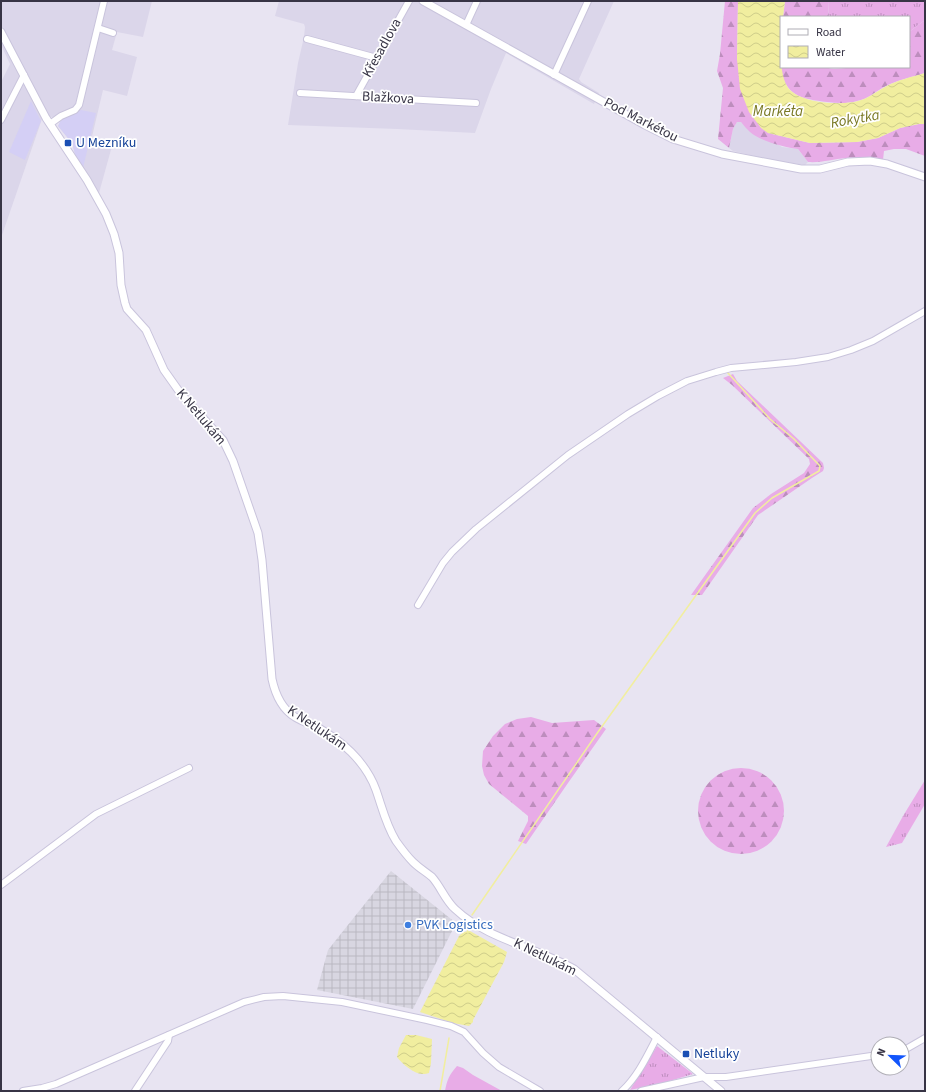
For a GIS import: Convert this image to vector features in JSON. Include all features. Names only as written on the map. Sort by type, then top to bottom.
[{"type":"street","points":[[1,32],[50,124],[61,116],[75,110],[79,105],[104,1]]},
{"type":"street","name":"Křesadlova","points":[[356,96],[409,1]]},
{"type":"street","name":"Pod Markétou","points":[[423,1],[658,132],[673,138],[722,154],[801,168],[820,169],[848,162],[870,161],[887,164],[925,177]]},
{"type":"street","points":[[466,25],[477,1]]},
{"type":"street","points":[[554,75],[588,1]]},
{"type":"street","points":[[98,28],[113,33]]},
{"type":"street","points":[[307,39],[377,58]]},
{"type":"street","points":[[1,120],[24,75]]},
{"type":"street","name":"Blažkova","points":[[300,93],[476,103]]},
{"type":"street","name":"K Netlukám","points":[[50,124],[87,180],[106,214],[114,234],[119,254],[121,285],[125,304],[146,330],[164,370],[181,394],[223,440],[234,464],[258,533],[262,560],[272,679],[276,693],[282,704],[295,717],[317,727],[350,750],[372,781],[387,824],[396,841],[413,862],[437,883],[445,897],[455,909],[492,933],[554,958],[574,969],[721,1091]]},
{"type":"street","points":[[418,605],[443,563],[452,552],[476,529],[568,455],[628,414],[658,396],[687,381],[731,368],[796,362],[828,357],[851,350],[873,341],[925,311]]},
{"type":"street","points":[[1,885],[96,814],[189,768]]},
{"type":"street","points":[[23,1091],[56,1084],[244,1002],[264,997],[283,996],[342,1002],[451,1026],[464,1032],[483,1053],[499,1066],[540,1091]]},
{"type":"street","points":[[135,1091],[164,1047],[168,1040],[168,1035]]},
{"type":"street","points":[[622,1091],[629,1085],[646,1059],[656,1037]]},
{"type":"street","points":[[910,1047],[925,1038]]},
{"type":"street","points":[[641,1091],[704,1077],[726,1076],[870,1056]]},
{"type":"shaded area","points":[[1,1],[152,1],[143,37],[117,32],[112,50],[137,57],[127,96],[103,90],[91,141],[112,146],[99,193],[75,154],[72,143],[58,126],[62,118],[43,116],[1,238],[1,82],[10,64],[1,45]]},
{"type":"shaded area","points":[[279,1],[614,1],[579,79],[581,82],[599,93],[594,104],[506,53],[475,133],[288,125],[305,27],[304,24],[275,16]]},
{"type":"shaded area","points":[[31,101],[41,121],[25,160],[9,152]]},
{"type":"shaded area","points":[[81,110],[96,113],[83,168],[75,154],[72,143],[58,126],[62,118],[73,115]]},
{"type":"shaded area","points":[[737,122],[741,122],[782,147],[798,149],[808,162],[805,165],[771,160],[733,151],[729,148],[733,129]]},
{"type":"shaded area","points":[[391,871],[456,923],[413,1009],[317,990],[328,950]]},
{"type":"green space","points":[[725,1],[738,1],[737,59],[768,133],[810,143],[857,142],[878,138],[900,128],[925,124],[925,156],[906,149],[894,149],[884,151],[883,160],[855,157],[808,162],[798,149],[766,141],[750,132],[741,122],[737,122],[733,129],[729,148],[718,139],[723,88],[717,71]]},
{"type":"green space","points":[[785,1],[828,1],[829,16],[783,16]]},
{"type":"green space","points":[[828,1],[925,1],[925,20],[910,31],[910,16],[829,16]]},
{"type":"green space","points":[[925,20],[925,73],[884,87],[865,99],[853,102],[838,103],[802,97],[790,90],[783,77],[781,68],[910,68],[910,31]]},
{"type":"green space","points":[[733,374],[737,381],[823,463],[824,468],[823,471],[758,515],[702,595],[691,595],[753,508],[771,494],[804,473],[810,464],[809,459],[723,378]]},
{"type":"green space","points":[[531,717],[552,723],[594,720],[606,729],[526,844],[518,841],[528,821],[528,816],[489,784],[484,775],[482,766],[483,751],[493,736],[505,724],[517,719]]},
{"type":"green space","points":[[741,768],[757,771],[765,775],[777,787],[781,795],[784,811],[781,827],[777,835],[765,847],[757,851],[741,854],[725,851],[717,847],[705,835],[701,827],[698,811],[701,795],[705,787],[717,775],[725,771]]},
{"type":"green space","points":[[925,780],[925,804],[902,843],[886,847],[903,816]]},
{"type":"green space","points":[[657,1046],[693,1074],[663,1083],[630,1090]]},
{"type":"green space","points":[[457,1066],[502,1091],[445,1091],[449,1078]]},
{"type":"water","name":"Markéta","points":[[738,1],[785,1],[783,16],[780,16],[780,68],[782,68],[787,86],[792,92],[809,100],[820,102],[841,103],[858,101],[894,82],[925,73],[925,124],[900,128],[878,138],[857,142],[810,143],[768,133],[761,128],[749,112],[740,89],[737,59]]},
{"type":"water","points":[[470,931],[507,952],[504,962],[473,1022],[469,1026],[453,1023],[420,1012],[459,936],[463,932]]},
{"type":"water","points":[[406,1035],[416,1035],[432,1039],[429,1073],[420,1074],[411,1070],[397,1057],[399,1048]]},
{"type":"waterway","points":[[472,915],[598,732],[755,513],[772,498],[819,471],[820,466],[794,439],[770,419],[727,372]]},
{"type":"waterway","points":[[466,923],[468,933]]},
{"type":"waterway","points":[[440,1091],[449,1038]]},
{"type":"place","name":"U Mezníku","points":[[68,143]]},
{"type":"place","name":"PVK Logistics","points":[[408,925]]},
{"type":"place","name":"Netluky","points":[[686,1054]]},
{"type":"water label","name":"Rokytka","points":[[855,119]]}]
